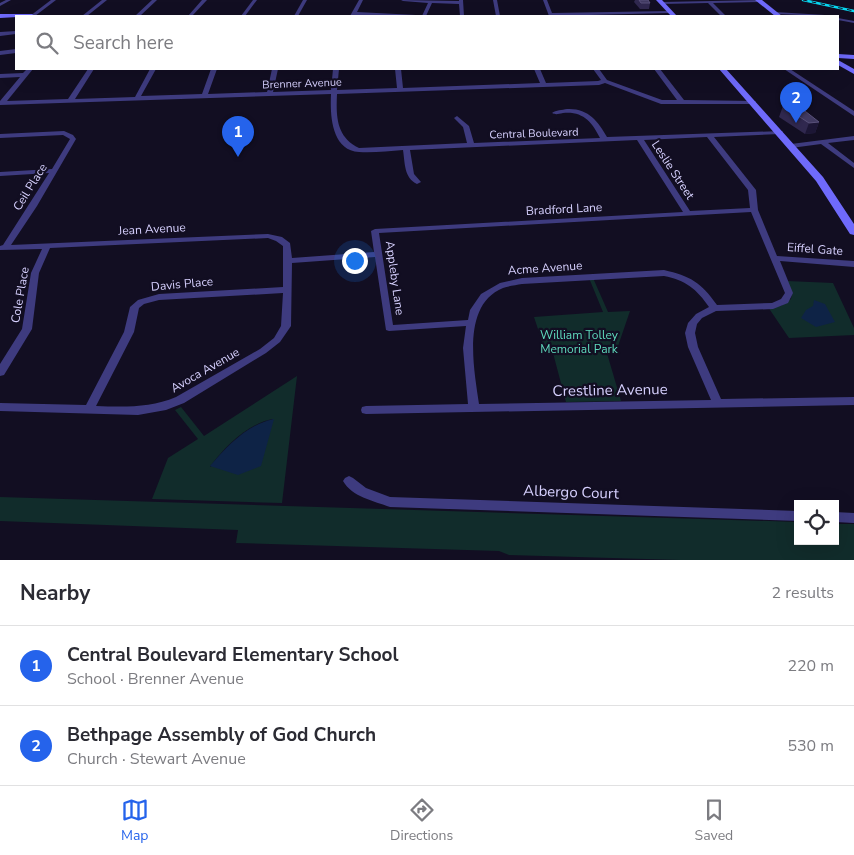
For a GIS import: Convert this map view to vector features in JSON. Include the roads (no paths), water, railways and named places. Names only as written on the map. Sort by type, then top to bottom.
[{"type":"main road","points":[[759,0],[777,14]]},
{"type":"main road","points":[[660,2],[672,14]]},
{"type":"main road","points":[[0,16],[15,16]]},
{"type":"main road","points":[[839,56],[854,57]]},
{"type":"main road","points":[[839,63],[854,72]]},
{"type":"main road","points":[[723,70],[780,132],[831,193],[854,232]]},
{"type":"street","points":[[0,6],[9,0]]},
{"type":"street","points":[[33,15],[54,0]]},
{"type":"street","points":[[85,15],[105,0]]},
{"type":"street","points":[[138,15],[155,0]]},
{"type":"street","points":[[191,15],[205,0]]},
{"type":"street","points":[[244,15],[255,0]]},
{"type":"street","points":[[297,15],[305,0]]},
{"type":"street","points":[[352,14],[361,0]]},
{"type":"street","points":[[403,0],[461,2],[462,15]]},
{"type":"street","points":[[495,0],[498,15]]},
{"type":"street","points":[[546,0],[551,15],[672,14]]},
{"type":"street","points":[[660,2],[759,0]]},
{"type":"street","points":[[424,15],[431,2]]},
{"type":"street","points":[[708,2],[723,15]]},
{"type":"street","points":[[352,14],[384,15]]},
{"type":"street","points":[[777,14],[801,15]]},
{"type":"street","points":[[839,19],[854,22]]},
{"type":"street","points":[[0,34],[15,33]]},
{"type":"street","points":[[0,53],[15,51]]},
{"type":"street","points":[[1,103],[29,70]]},
{"type":"street","points":[[70,100],[90,70]]},
{"type":"street","points":[[138,98],[152,70]]},
{"type":"street","points":[[204,96],[214,70]]},
{"type":"street","points":[[270,94],[275,70]]},
{"type":"street","name":"Central Boulevard","points":[[336,70],[335,122],[338,134],[344,144],[358,150],[780,132]]},
{"type":"street","points":[[398,70],[400,89]]},
{"type":"street","points":[[537,70],[544,84]]},
{"type":"street","points":[[597,70],[605,81],[656,101],[753,102]]},
{"type":"street","points":[[658,70],[682,102]]},
{"type":"street","points":[[788,70],[854,114]]},
{"type":"street","points":[[0,76],[25,75]]},
{"type":"street","name":"Brenner Avenue","points":[[1,103],[605,81]]},
{"type":"street","points":[[556,113],[572,111],[590,116],[605,140]]},
{"type":"street","points":[[457,118],[466,126],[471,145]]},
{"type":"street","name":"Ceil Place","points":[[0,136],[64,133],[73,139],[54,171],[2,248]]},
{"type":"street","points":[[709,135],[752,190],[754,210],[789,293],[785,301],[773,306],[714,308],[699,316],[693,323],[690,333],[693,347],[718,404]]},
{"type":"street","name":"Leslie Street","points":[[639,138],[688,214]]},
{"type":"street","points":[[791,146],[854,138]]},
{"type":"street","points":[[822,142],[854,166]]},
{"type":"street","points":[[406,148],[410,174],[417,182]]},
{"type":"street","points":[[0,174],[54,171]]},
{"type":"street","name":"Bradford Lane","points":[[376,231],[754,210]]},
{"type":"street","name":"Appleby Lane","points":[[376,231],[389,328],[470,323]]},
{"type":"street","name":"Jean Avenue","points":[[2,248],[268,236],[279,239],[287,245],[288,262]]},
{"type":"street","name":"Cole Place","points":[[0,372],[27,329],[35,273],[46,246]]},
{"type":"street","points":[[288,262],[379,254]]},
{"type":"street","name":"Eiffel Gate","points":[[775,258],[854,264]]},
{"type":"street","name":"Avoca Avenue","points":[[0,407],[138,411],[166,406],[278,340],[286,326],[288,262]]},
{"type":"street","name":"Acme Avenue","points":[[474,408],[468,345],[470,323],[477,306],[485,294],[492,288],[512,282],[532,280],[664,273],[679,276],[701,288],[714,308]]},
{"type":"street","name":"Davis Place","points":[[89,410],[129,332],[132,311],[141,302],[159,297],[287,290]]},
{"type":"street","name":"Crestline Avenue","points":[[366,410],[854,401]]},
{"type":"street","name":"Albergo Court","points":[[349,481],[362,492],[390,502],[794,516]]},
{"type":"street","points":[[839,517],[854,518]]},
{"type":"water","points":[[814,300],[825,304],[835,322],[816,327],[801,318],[806,310],[813,306]]},
{"type":"water","points":[[274,419],[261,466],[238,475],[210,466],[231,444],[247,431]]},
{"type":"railway","points":[[803,0],[854,11]]},
{"type":"place","name":"Bethpage Assembly of God Church","points":[[796,123]]},
{"type":"place","name":"Central Boulevard Elementary School","points":[[238,157]]},
{"type":"park label","name":"William Tolley Memorial Park","points":[[579,342]]}]
